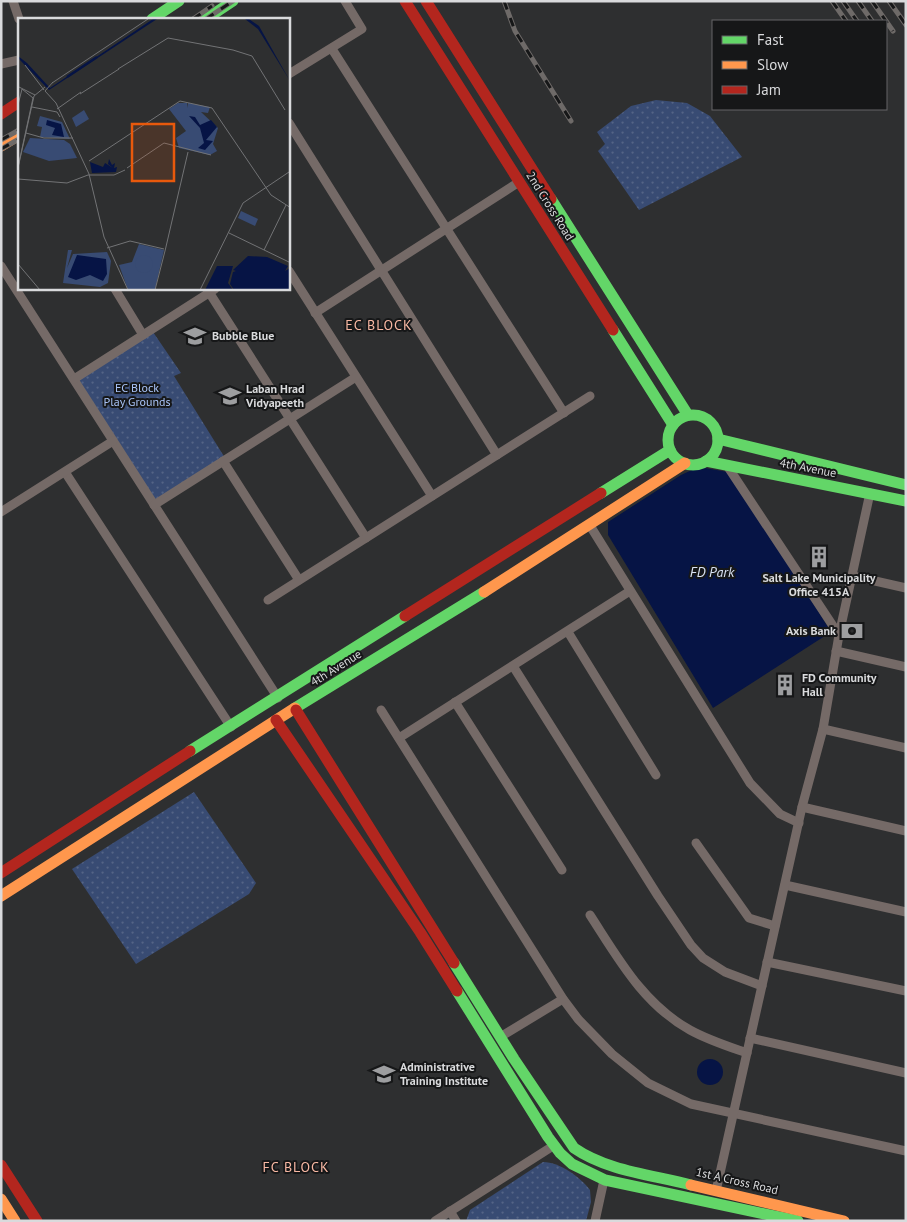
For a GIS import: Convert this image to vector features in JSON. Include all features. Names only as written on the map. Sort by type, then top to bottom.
[{"type":"street","points":[[13,1],[19,18]]},
{"type":"street","points":[[154,18],[179,1]]},
{"type":"street","points":[[208,18],[233,1]]},
{"type":"street","points":[[290,73],[362,29],[344,1]]},
{"type":"street","name":"2nd Cross Road","points":[[405,1],[673,425]]},
{"type":"street","points":[[426,1],[688,415]]},
{"type":"street","points":[[332,49],[564,413]]},
{"type":"street","points":[[1,64],[18,60]]},
{"type":"street","points":[[1,114],[18,103]]},
{"type":"street","points":[[479,119],[494,108]]},
{"type":"street","points":[[290,125],[497,455]]},
{"type":"street","points":[[1,146],[18,136]]},
{"type":"street","points":[[316,313],[519,182]]},
{"type":"street","points":[[1,266],[278,698]]},
{"type":"street","points":[[290,273],[432,496]]},
{"type":"street","points":[[116,290],[143,335]]},
{"type":"street","points":[[74,379],[210,290],[366,538]]},
{"type":"street","points":[[154,505],[356,376]]},
{"type":"street","points":[[268,600],[590,396]]},
{"type":"street","points":[[688,415],[696,415],[710,420],[716,430],[717,448],[706,461],[699,464],[686,463],[675,457],[670,450],[668,440],[673,425],[680,418],[688,415]]},
{"type":"street","name":"4th Avenue","points":[[718,439],[906,485]]},
{"type":"street","points":[[1,512],[113,441]]},
{"type":"street","name":"4th Avenue","points":[[1,873],[87,816],[232,727],[670,450]]},
{"type":"street","points":[[223,461],[299,580]]},
{"type":"street","name":"4th Avenue","points":[[706,461],[728,467],[906,501]]},
{"type":"street","name":"4th Avenue","points":[[1,896],[276,720],[296,710],[472,600],[686,463]]},
{"type":"street","points":[[728,467],[839,635]]},
{"type":"street","points":[[65,472],[232,727]]},
{"type":"street","points":[[716,1191],[802,807],[823,729],[839,635],[870,493]]},
{"type":"street","points":[[589,524],[750,783],[780,814],[799,823]]},
{"type":"street","points":[[853,576],[906,588]]},
{"type":"street","points":[[462,581],[472,600]]},
{"type":"street","points":[[399,738],[630,591]]},
{"type":"street","points":[[568,632],[656,775]]},
{"type":"street","points":[[836,651],[906,667]]},
{"type":"street","points":[[342,657],[355,672]]},
{"type":"street","points":[[512,666],[691,945],[703,958],[725,972],[762,986]]},
{"type":"street","points":[[456,702],[562,870]]},
{"type":"street","name":"1st A Cross Road","points":[[296,710],[500,1037],[574,1148],[588,1158],[716,1191],[770,1209],[798,1221]]},
{"type":"street","points":[[381,710],[563,999],[594,1037],[648,1083],[691,1104],[733,1115],[906,1151]]},
{"type":"street","name":"1st A Cross Road","points":[[276,720],[420,932],[553,1146],[572,1166],[604,1180],[844,1221]]},
{"type":"street","points":[[823,729],[906,748]]},
{"type":"street","points":[[802,807],[906,831]]},
{"type":"street","points":[[87,816],[100,833]]},
{"type":"street","points":[[696,843],[749,918],[775,926]]},
{"type":"street","points":[[784,885],[906,912]]},
{"type":"street","points":[[590,915],[619,960],[653,1003],[689,1030],[722,1045],[747,1053]]},
{"type":"street","points":[[420,932],[430,925]]},
{"type":"street","points":[[767,962],[906,991]]},
{"type":"street","points":[[500,1037],[563,999]]},
{"type":"street","points":[[750,1038],[906,1073]]},
{"type":"street","points":[[435,1221],[553,1146]]},
{"type":"street","points":[[1,1165],[34,1216],[15,1221],[1,1199]]},
{"type":"street","points":[[595,1221],[604,1180]]},
{"type":"street","points":[[450,1211],[456,1221]]},
{"type":"green space","points":[[656,100],[687,103],[710,116],[742,157],[639,210],[598,151],[605,144],[597,132],[631,106]]},
{"type":"green space","name":"EC Block Play Grounds","points":[[153,332],[181,373],[174,376],[225,458],[156,501],[78,379]]},
{"type":"green space","points":[[194,792],[256,883],[249,894],[136,964],[72,869]]},
{"type":"green space","points":[[543,1162],[563,1167],[581,1180],[590,1190],[591,1202],[586,1221],[466,1221],[470,1210]]},
{"type":"water","name":"FD Park","points":[[705,468],[728,472],[736,478],[831,632],[713,708],[608,535],[608,522],[681,475],[694,469]]},
{"type":"water","points":[[710,1059],[719,1063],[723,1072],[719,1081],[710,1085],[701,1081],[697,1072],[701,1063]]},
{"type":"railway","points":[[208,18],[233,1]]},
{"type":"railway","points":[[504,1],[515,31],[571,121]]},
{"type":"railway","points":[[832,1],[845,20]]},
{"type":"railway","points":[[843,1],[856,20]]},
{"type":"railway","points":[[858,1],[871,20]]},
{"type":"railway","points":[[872,1],[885,20]]},
{"type":"railway","points":[[889,1],[906,25]]},
{"type":"railway","points":[[194,18],[212,6]]},
{"type":"railway","points":[[887,22],[893,31]]},
{"type":"railway","points":[[1,140],[18,131]]},
{"type":"railway","points":[[1,149],[18,140]]},
{"type":"traffic: fast","points":[[154,18],[179,1]]},
{"type":"traffic: fast","points":[[208,18],[233,1]]},
{"type":"traffic: fast","points":[[551,199],[688,415]]},
{"type":"traffic: fast","points":[[613,330],[673,425]]},
{"type":"traffic: fast","points":[[693,415],[711,422],[718,440],[711,458],[693,465],[675,458],[668,440],[675,422],[693,415]]},
{"type":"traffic: fast","points":[[718,439],[906,485]]},
{"type":"traffic: fast","points":[[601,493],[670,450]]},
{"type":"traffic: fast","points":[[706,461],[906,501]]},
{"type":"traffic: fast","points":[[295,708],[484,592]]},
{"type":"traffic: fast","points":[[190,751],[405,616]]},
{"type":"traffic: fast","points":[[454,963],[514,1059],[574,1148],[587,1156],[616,1167],[691,1185]]},
{"type":"traffic: fast","points":[[457,991],[548,1137],[560,1153],[572,1164],[605,1180],[798,1221]]},
{"type":"traffic: slow","points":[[1,146],[18,136]]},
{"type":"traffic: slow","points":[[484,592],[685,463]]},
{"type":"traffic: slow","points":[[1,896],[295,708]]},
{"type":"traffic: slow","points":[[691,1185],[844,1221]]},
{"type":"traffic: slow","points":[[1,1199],[15,1221]]},
{"type":"traffic: jam","points":[[405,1],[613,330]]},
{"type":"traffic: jam","points":[[426,1],[551,199]]},
{"type":"traffic: jam","points":[[1,114],[18,103]]},
{"type":"traffic: jam","points":[[405,616],[601,493]]},
{"type":"traffic: jam","points":[[296,710],[454,963]]},
{"type":"traffic: jam","points":[[276,720],[420,932],[457,991]]},
{"type":"traffic: jam","points":[[1,873],[190,751]]},
{"type":"traffic: jam","points":[[1,1165],[37,1221]]},
{"type":"place","name":"Bubble Blue","points":[[195,336]]},
{"type":"place","name":"Laban Hrad Vidyapeeth","points":[[230,396]]},
{"type":"place","name":"Salt Lake Municipality Office 415A","points":[[819,557]]},
{"type":"place","name":"Axis Bank","points":[[852,631]]},
{"type":"place","name":"FD Community Hall","points":[[785,685]]},
{"type":"place","name":"Administrative Training Institute","points":[[384,1074]]},
{"type":"district","name":"EC BLOCK","points":[[379,325]]},
{"type":"district","name":"FC BLOCK","points":[[296,1167]]}]
